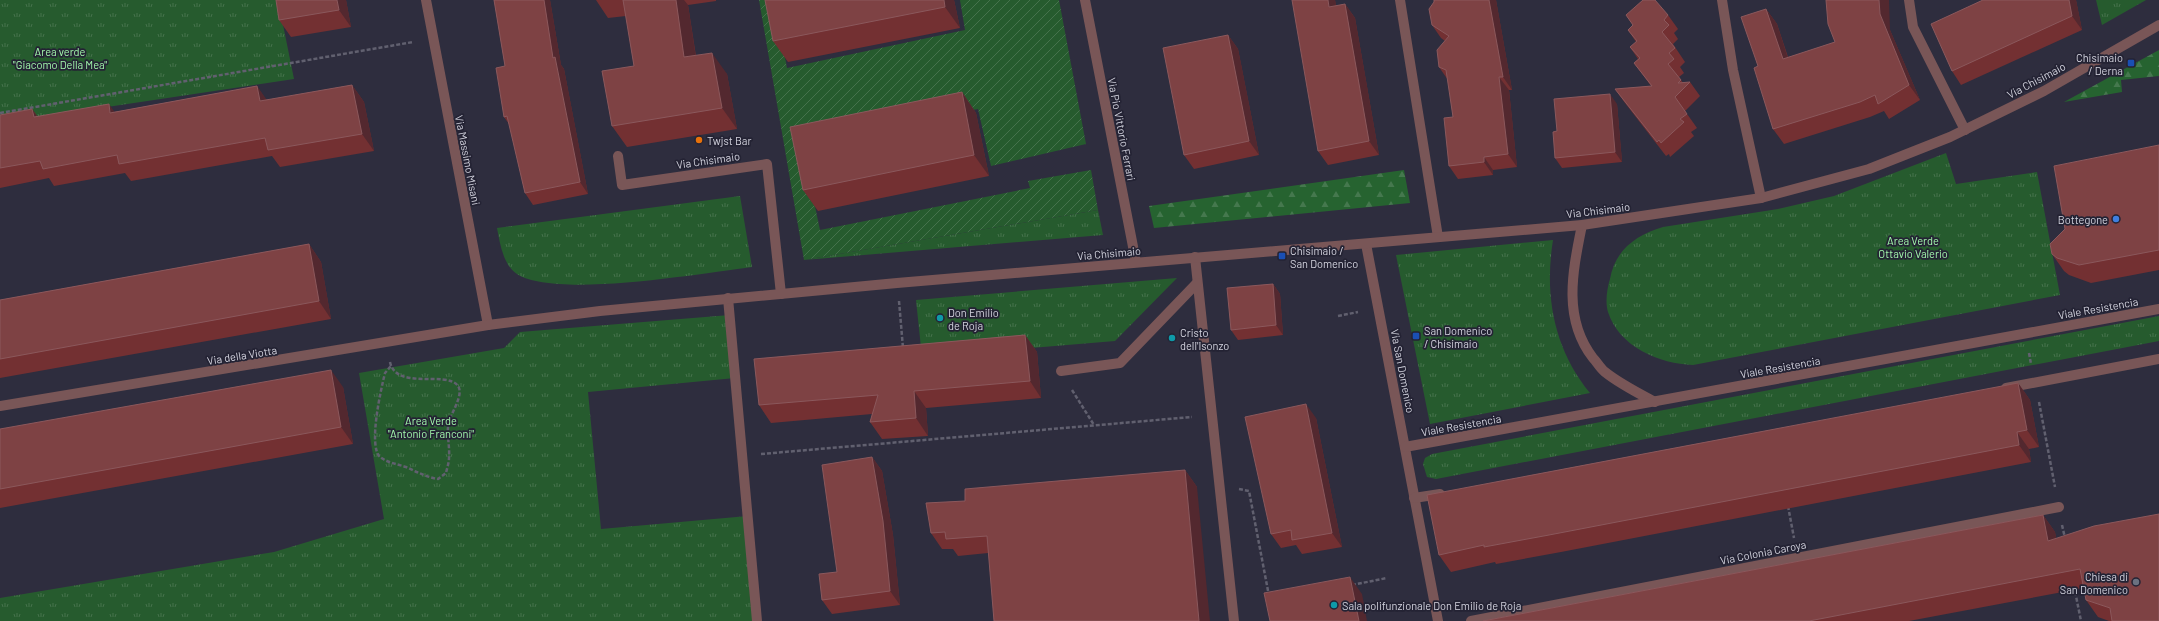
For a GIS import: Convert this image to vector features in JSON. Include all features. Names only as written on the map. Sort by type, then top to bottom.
[{"type":"street","name":"Via Massimo Misani","points":[[426,0],[488,325]]},
{"type":"street","name":"Via Pio Vittorio Ferrari","points":[[1085,0],[1136,262]]},
{"type":"street","points":[[1400,0],[1438,237]]},
{"type":"street","points":[[1722,0],[1733,70],[1760,198]]},
{"type":"street","points":[[1909,0],[1913,27],[1965,130]]},
{"type":"street","name":"Via Chisimaio","points":[[488,325],[728,298],[1582,225],[1760,198],[1869,169],[1965,130],[2044,91],[2159,25]]},
{"type":"street","name":"Via Chisimaio","points":[[618,156],[622,185],[767,164],[781,294]]},
{"type":"street","points":[[1582,225],[1572,283],[1572,309],[1578,332],[1588,351],[1604,371],[1627,387],[1655,402]]},
{"type":"street","name":"Via San Domenico","points":[[1366,244],[1438,621]]},
{"type":"street","points":[[1195,257],[1234,621]]},
{"type":"street","points":[[1061,371],[1120,363],[1198,283]]},
{"type":"street","points":[[728,298],[757,621]]},
{"type":"street","name":"Viale Resistencia","points":[[1405,447],[2159,310]]},
{"type":"street","name":"Via della Viotta","points":[[0,406],[386,344],[488,325]]},
{"type":"street","points":[[1996,390],[2159,359]]},
{"type":"street","points":[[1414,498],[1454,491]]},
{"type":"street","name":"Via Colonia Caroya","points":[[1471,621],[2059,507]]},
{"type":"path","points":[[0,113],[433,39]]},
{"type":"path","points":[[899,301],[904,356]]},
{"type":"path","points":[[1338,316],[1358,312]]},
{"type":"path","points":[[386,344],[391,366],[402,376],[419,380],[452,382],[459,387],[460,394],[448,423],[447,441],[450,458],[446,473],[438,479],[427,477],[402,466],[387,462],[379,456],[375,445],[374,431],[385,373],[391,366]]},
{"type":"path","points":[[1061,371],[1094,425]]},
{"type":"path","points":[[742,455],[1212,415]]},
{"type":"path","points":[[1219,484],[1249,491],[1270,601]]},
{"type":"path","points":[[1786,499],[1795,543]]},
{"type":"path","points":[[1346,586],[1387,578]]},
{"type":"green space","name":"Area verde \"Giacomo Della Mea\"","points":[[0,0],[278,0],[294,79],[0,123]]},
{"type":"green space","points":[[759,0],[774,0],[787,68],[965,30],[960,0],[1059,0],[1086,144],[991,166],[978,109],[802,145],[820,230],[1030,188],[1028,181],[1091,170],[1098,210],[804,260]]},
{"type":"green space","points":[[2096,0],[2146,0],[2102,25]]},
{"type":"green space","points":[[2159,50],[2159,76],[2121,80],[2122,92],[2064,102]]},
{"type":"green space","name":"Area Verde Ottavio Valerio","points":[[1946,153],[1956,184],[2037,172],[2060,295],[1693,365],[1667,361],[1642,351],[1621,335],[1613,324],[1607,308],[1607,300],[1608,287],[1613,269],[1622,252],[1628,245],[1644,234],[1663,227],[1778,209],[1834,196]]},
{"type":"green space","points":[[1404,170],[1410,203],[1154,228],[1149,206]]},
{"type":"green space","points":[[740,196],[752,267],[700,274],[631,282],[596,284],[563,284],[536,281],[517,274],[508,265],[499,240],[497,228]]},
{"type":"green space","points":[[1098,210],[1103,235],[804,260]]},
{"type":"green space","points":[[1553,240],[1550,281],[1551,301],[1555,321],[1560,340],[1568,358],[1590,393],[1430,424],[1396,255]]},
{"type":"green space","points":[[1177,278],[1115,341],[922,357],[916,300]]},
{"type":"green space","name":"Area Verde \"Antonio Franconi\"","points":[[730,315],[735,378],[588,392],[601,529],[748,516],[757,621],[0,621],[0,598],[274,552],[384,519],[359,373],[504,348],[520,332]]},
{"type":"green space","points":[[2159,316],[2159,341],[1436,479],[1427,477],[1423,464],[1425,458],[1432,454]]},
{"type":"building","points":[[276,0],[337,0],[339,10],[279,20]]},
{"type":"building","points":[[494,0],[544,0],[553,58],[555,57],[580,182],[525,193],[507,116],[504,117],[496,68],[505,66]]},
{"type":"building","points":[[623,0],[676,0],[684,57],[712,53],[722,108],[612,126],[602,71],[634,66]]},
{"type":"building","points":[[765,0],[944,0],[945,7],[773,41]]},
{"type":"building","points":[[1292,0],[1328,0],[1329,7],[1345,4],[1369,141],[1318,151]]},
{"type":"building","points":[[1434,0],[1489,0],[1503,77],[1499,77],[1508,154],[1484,157],[1484,162],[1449,166],[1444,118],[1453,117],[1446,70],[1439,67],[1437,50],[1449,36],[1432,25],[1429,9]]},
{"type":"building","points":[[1643,0],[1655,0],[1668,15],[1664,20],[1669,25],[1662,32],[1675,48],[1669,53],[1674,59],[1668,64],[1681,80],[1678,83],[1690,82],[1675,97],[1687,114],[1680,119],[1684,122],[1661,143],[1659,140],[1657,142],[1615,89],[1652,86],[1634,63],[1640,58],[1630,47],[1637,41],[1628,30],[1633,25],[1626,15]]},
{"type":"building","points":[[1826,0],[1879,0],[1880,14],[1909,85],[1878,104],[1875,95],[1860,102],[1773,129],[1754,68],[1758,66],[1741,17],[1766,9],[1783,59],[1835,42],[1828,24]]},
{"type":"building","points":[[1983,0],[2069,0],[2072,16],[1952,71],[1931,24]]},
{"type":"building","points":[[1228,35],[1249,141],[1184,155],[1163,48]]},
{"type":"building","points":[[352,85],[362,134],[268,150],[265,138],[119,164],[117,155],[43,169],[40,161],[0,168],[0,115],[32,109],[34,117],[109,104],[110,113],[257,86],[260,101]]},
{"type":"building","points":[[962,92],[974,155],[803,190],[790,127]]},
{"type":"building","points":[[1610,94],[1615,152],[1555,158],[1553,132],[1557,131],[1554,99]]},
{"type":"building","name":"Bottegone","points":[[2159,145],[2159,250],[2079,265],[2057,258],[2052,254],[2050,244],[2065,229],[2054,166]]},
{"type":"building","points":[[309,244],[319,301],[0,359],[0,300]]},
{"type":"building","points":[[1273,284],[1276,325],[1231,330],[1227,288]]},
{"type":"building","points":[[1025,335],[1030,381],[914,391],[916,418],[870,422],[878,395],[759,405],[754,359]]},
{"type":"building","points":[[331,370],[341,427],[0,489],[0,429]]},
{"type":"building","points":[[2018,383],[2027,430],[2017,432],[2019,445],[1549,535],[1484,547],[1484,545],[1439,555],[1427,495]]},
{"type":"building","points":[[1306,404],[1332,533],[1292,540],[1291,530],[1271,534],[1245,417]]},
{"type":"building","points":[[872,457],[883,521],[890,591],[822,600],[819,574],[837,572],[822,465]]},
{"type":"building","points":[[1185,470],[1199,621],[994,621],[987,536],[946,539],[945,532],[931,533],[926,503],[965,501],[965,489]]},
{"type":"building","points":[[2159,514],[2159,621],[2112,621],[2110,608],[2086,600],[2080,569],[1809,621],[1483,621],[2043,515],[2048,541],[2094,526]]},
{"type":"building","points":[[1350,577],[1359,621],[1270,621],[1264,593]]},
{"type":"place","name":"Chisimaio / Derna","points":[[2131,63]]},
{"type":"place","name":"Twjst Bar","points":[[699,140]]},
{"type":"place","name":"Bottegone","points":[[2116,219]]},
{"type":"place","name":"Chisimaio / San Domenico","points":[[1282,256]]},
{"type":"place","name":"Don Emilio de Roja","points":[[940,318]]},
{"type":"place","name":"San Domenico / Chisimaio","points":[[1416,336]]},
{"type":"place","name":"Cristo dell'Isonzo","points":[[1172,338]]},
{"type":"place","name":"Chiesa di San Domenico","points":[[2136,582]]},
{"type":"place","name":"Sala polifunzionale Don Emilio de Roja","points":[[1334,605]]}]
